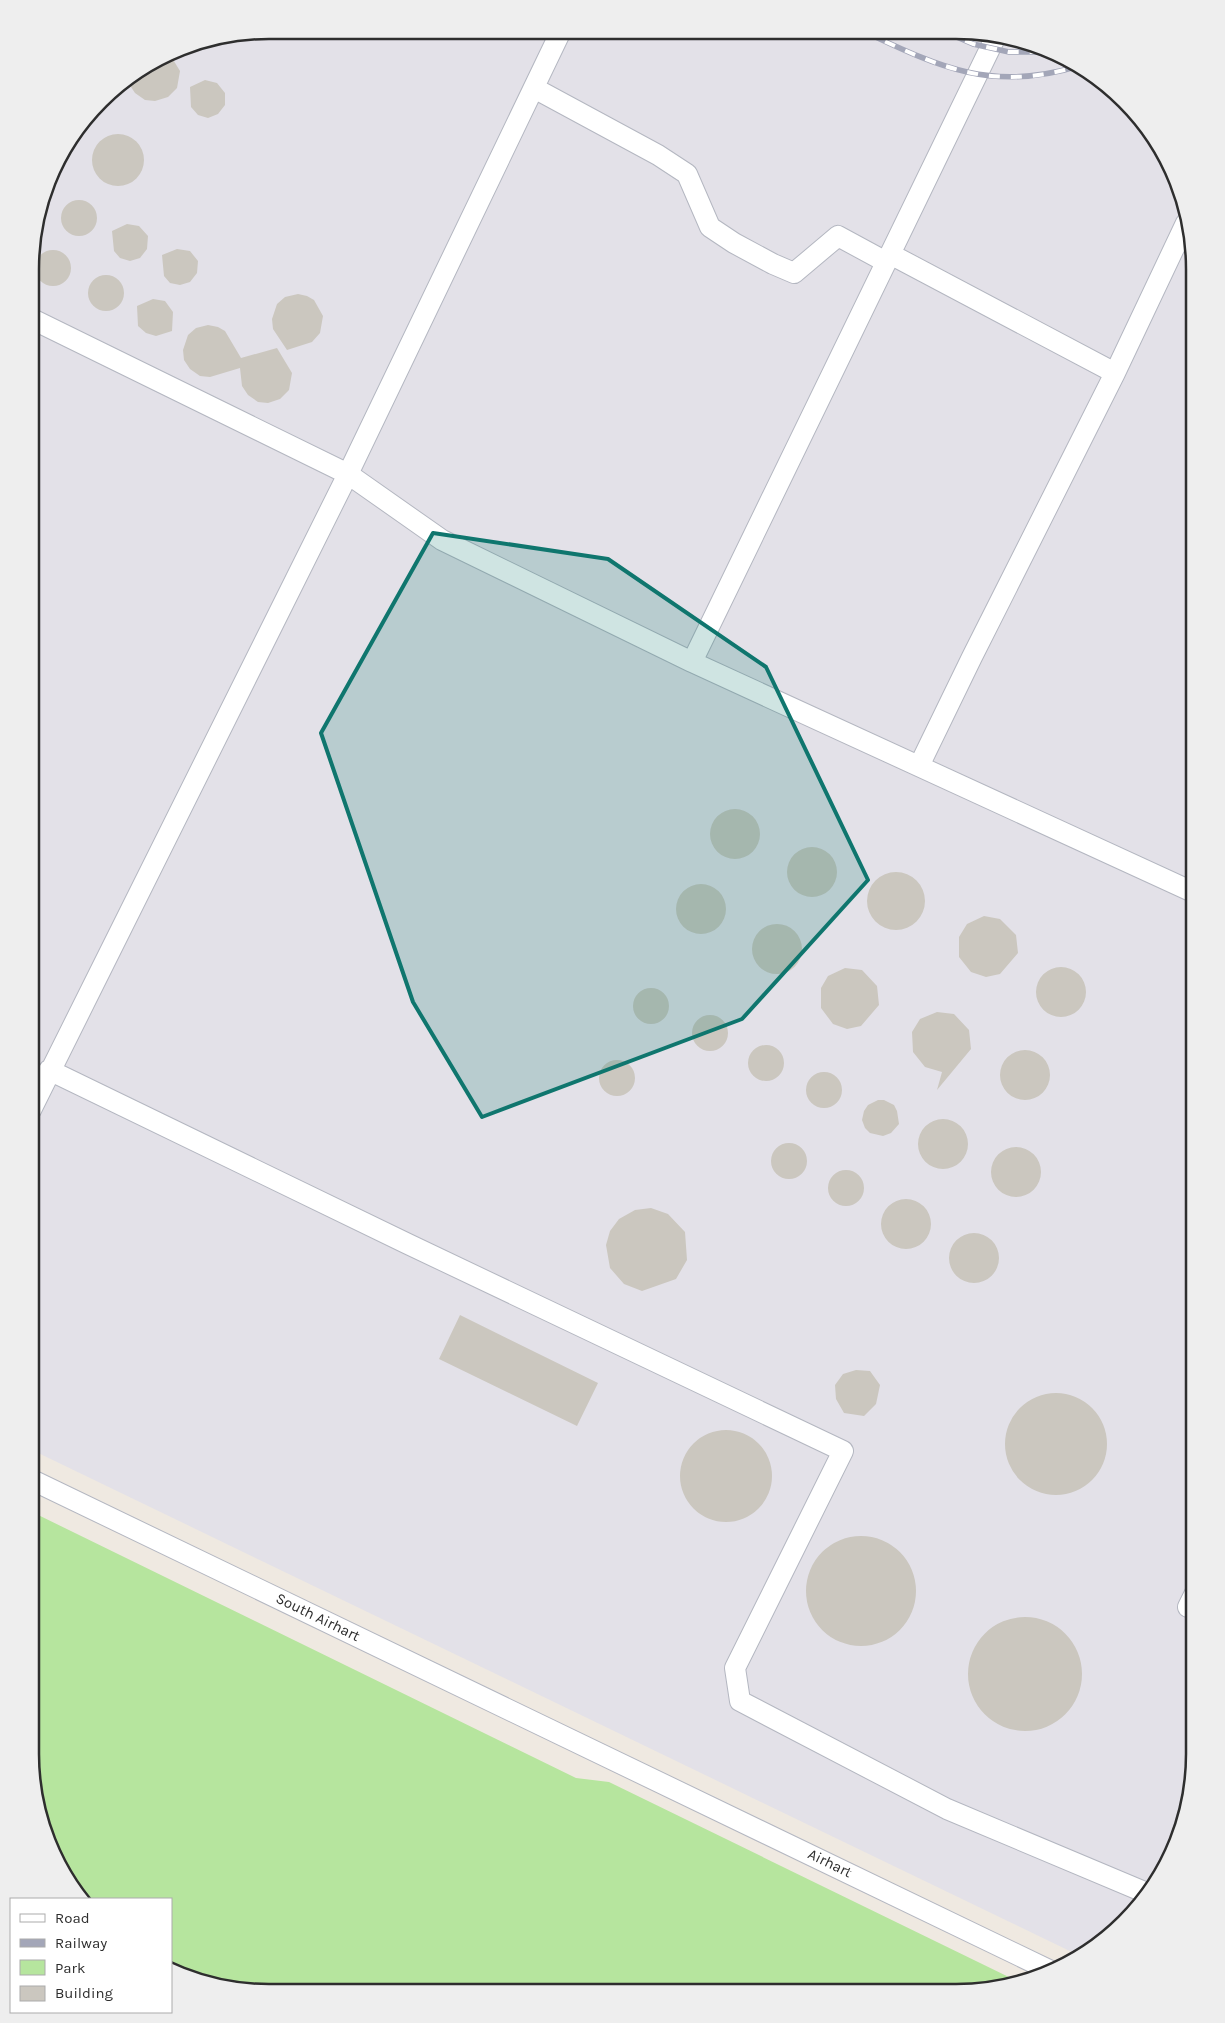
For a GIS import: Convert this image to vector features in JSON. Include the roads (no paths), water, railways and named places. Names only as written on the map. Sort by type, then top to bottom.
[{"type":"street","points":[[39,1092],[348,474],[557,39]]},
{"type":"street","points":[[692,662],[993,42]]},
{"type":"street","points":[[534,88],[658,155],[687,174],[710,227],[734,243],[773,264],[794,273],[838,236],[888,258],[1115,373]]},
{"type":"street","points":[[920,766],[972,657],[1115,373],[1183,230]]},
{"type":"street","points":[[39,322],[348,474],[442,540],[692,662],[1186,889]]},
{"type":"street","points":[[49,1070],[399,1240],[843,1451],[734,1668],[740,1701],[947,1809],[1141,1891]]},
{"type":"street","name":"South Airhart","points":[[39,1484],[606,1755]]},
{"type":"street","name":"Airhart","points":[[606,1755],[1044,1967]]},
{"type":"railway","points":[[880,39],[943,65],[968,72],[994,76],[1020,77],[1070,68]]},
{"type":"railway","points":[[961,39],[973,44],[1009,52],[1034,52]]}]
